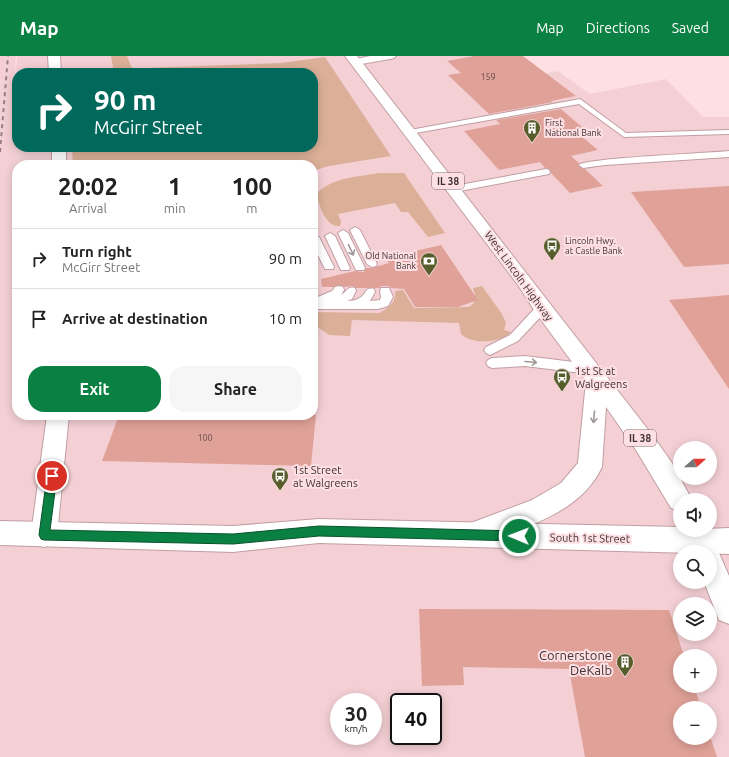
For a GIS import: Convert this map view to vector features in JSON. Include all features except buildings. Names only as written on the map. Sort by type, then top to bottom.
[{"type":"main road","points":[[54,56],[55,68]]},
{"type":"main road","points":[[353,59],[390,56]]},
{"type":"main road","name":"West Lincoln Highway","points":[[353,59],[524,281],[542,308],[593,374],[657,462],[676,493]]},
{"type":"main road","points":[[472,535],[540,509],[570,491],[590,467],[593,374]]},
{"type":"main road","points":[[44,535],[57,420]]},
{"type":"main road","name":"South 1st Street","points":[[0,533],[233,539],[319,531],[472,535],[682,545]]},
{"type":"main road","name":"South 1st Street","points":[[708,545],[729,541]]},
{"type":"main road","points":[[717,580],[729,610]]},
{"type":"lane","points":[[410,132],[580,101],[624,135],[729,132]]},
{"type":"lane","points":[[583,165],[605,162],[729,154]]},
{"type":"lane","points":[[454,189],[546,172]]},
{"type":"lane","points":[[355,230],[372,264]]},
{"type":"lane","points":[[343,233],[360,268]]},
{"type":"lane","points":[[330,236],[345,268]]},
{"type":"lane","points":[[318,245],[330,267]]},
{"type":"lane","points":[[318,302],[336,294],[339,290]]},
{"type":"lane","points":[[328,305],[348,296],[351,291]]},
{"type":"lane","points":[[318,304],[378,305],[384,302],[387,296],[385,291]]},
{"type":"lane","points":[[348,305],[364,301],[368,298],[370,292]]},
{"type":"lane","points":[[490,350],[514,338],[542,308]]},
{"type":"lane","points":[[492,363],[525,361],[593,374]]},
{"type":"shaded area","points":[[0,56],[16,56],[15,68],[12,68],[12,152],[318,152],[318,68],[16,68],[17,56],[511,56],[537,75],[558,71],[590,94],[666,79],[703,117],[729,117],[729,757],[0,757]]},
{"type":"shaded area","points":[[111,56],[127,56],[132,68],[113,68]]},
{"type":"shaded area","points":[[325,57],[391,156],[329,166],[318,169],[318,160],[73,160],[72,152],[318,152],[318,68],[145,68],[281,63]]},
{"type":"shaded area","points":[[379,173],[404,173],[445,233],[428,237],[408,212],[401,212],[395,203],[338,214],[341,222],[340,226],[335,226],[327,219],[321,209],[318,192],[330,184],[346,178]]},
{"type":"shaded area","points":[[482,286],[502,314],[506,323],[504,330],[511,332],[506,336],[486,341],[472,340],[461,334],[459,323],[352,320],[350,336],[329,335],[318,327],[318,312],[379,313],[391,304],[395,298],[395,291],[403,290],[414,308],[468,307],[473,304],[475,299],[473,288]]},
{"type":"railway","points":[[0,152],[8,56]]},
{"type":"place","name":"First National Bank","points":[[532,143]]},
{"type":"place","name":"Lincoln Hwy. at Castle Bank","points":[[552,261]]},
{"type":"place","name":"Old National Bank","points":[[429,276]]},
{"type":"place","name":"1st St at Walgreens","points":[[562,392]]},
{"type":"place","name":"1st Street at Walgreens","points":[[280,491]]},
{"type":"place","name":"Cornerstone DeKalb","points":[[625,677]]},
{"type":"route","points":[[52,476],[44,535],[233,539],[319,531],[519,536]]}]
